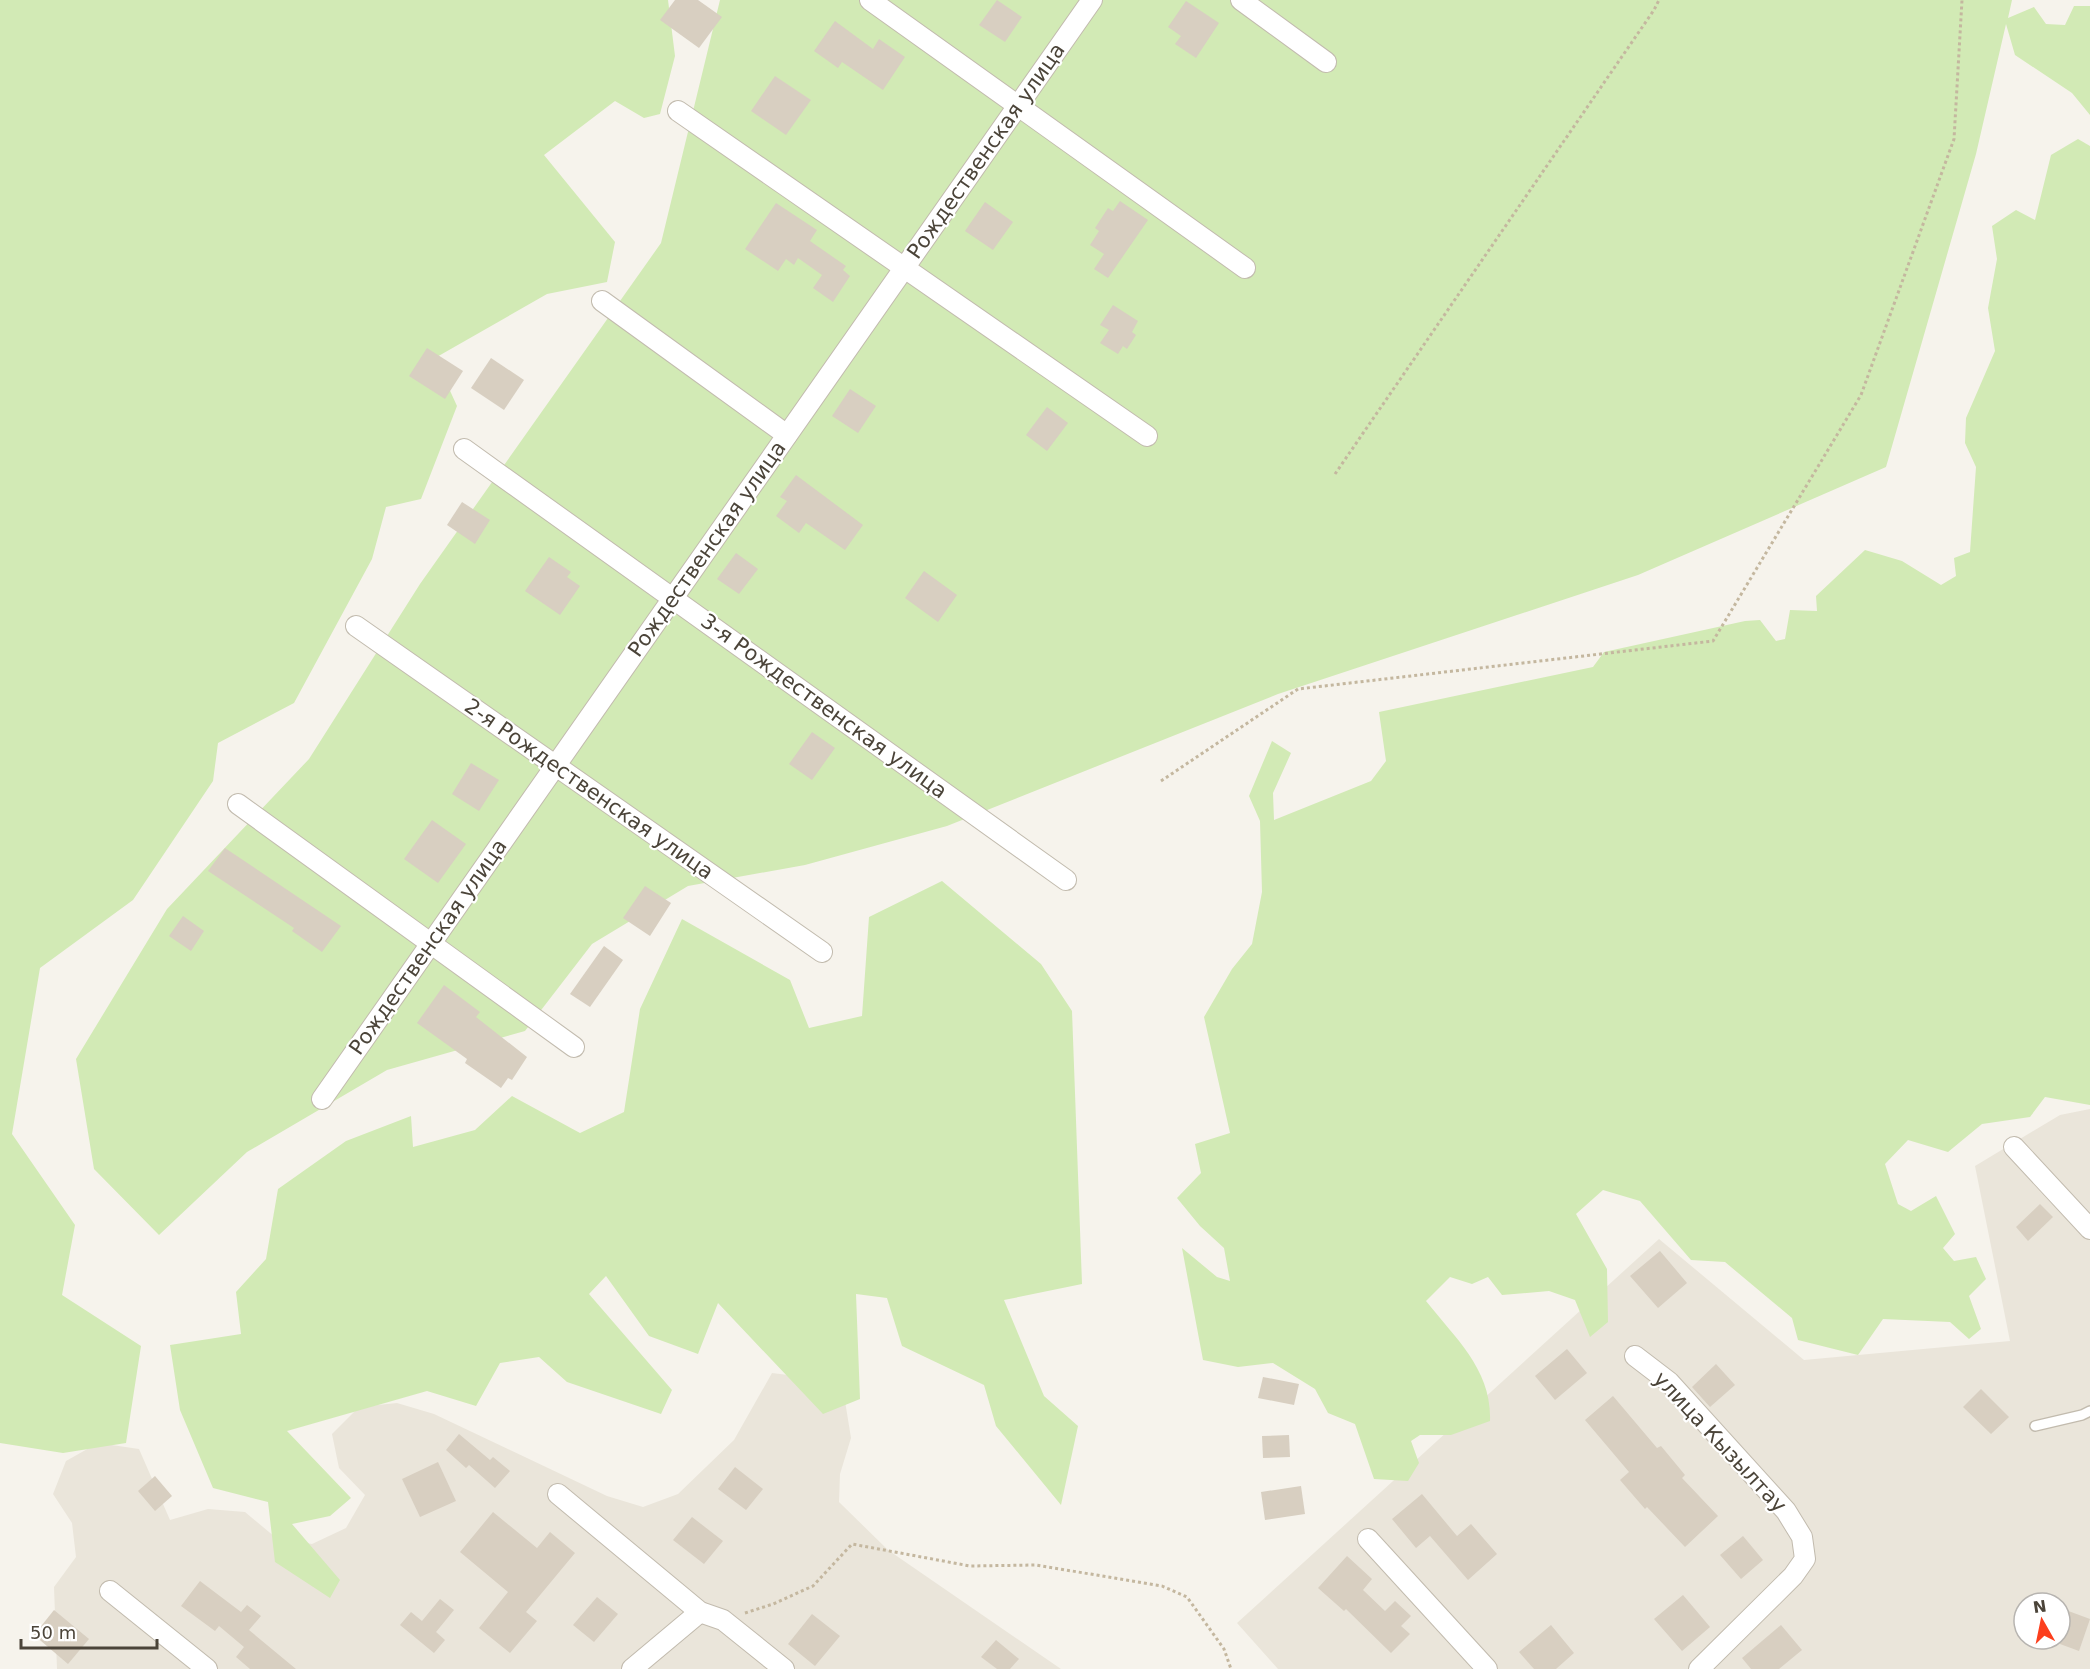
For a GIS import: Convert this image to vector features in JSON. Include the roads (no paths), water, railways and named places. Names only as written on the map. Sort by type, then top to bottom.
[{"type":"street","points":[[870,0],[1245,268]]},
{"type":"street","name":"Рождественская улица","points":[[322,1099],[1092,0]]},
{"type":"street","points":[[1241,0],[1326,62]]},
{"type":"street","points":[[678,111],[1147,436]]},
{"type":"street","points":[[602,302],[787,435]]},
{"type":"street","name":"3-я Рождественская улица","points":[[464,449],[1066,880]]},
{"type":"street","name":"2-я Рождественская улица","points":[[356,626],[822,952]]},
{"type":"street","points":[[238,804],[574,1047]]},
{"type":"street","points":[[2014,1147],[2090,1229]]},
{"type":"street","name":"улица Кызылтау","points":[[1635,1356],[1669,1382],[1786,1510],[1802,1537],[1805,1559],[1793,1576],[1699,1669]]},
{"type":"street","points":[[558,1494],[700,1612],[723,1620],[784,1669]]},
{"type":"street","points":[[1368,1539],[1487,1669]]},
{"type":"street","points":[[110,1590],[207,1669]]},
{"type":"street","points":[[632,1669],[700,1612]]},
{"type":"lane","points":[[2035,1426],[2090,1411]]}]
